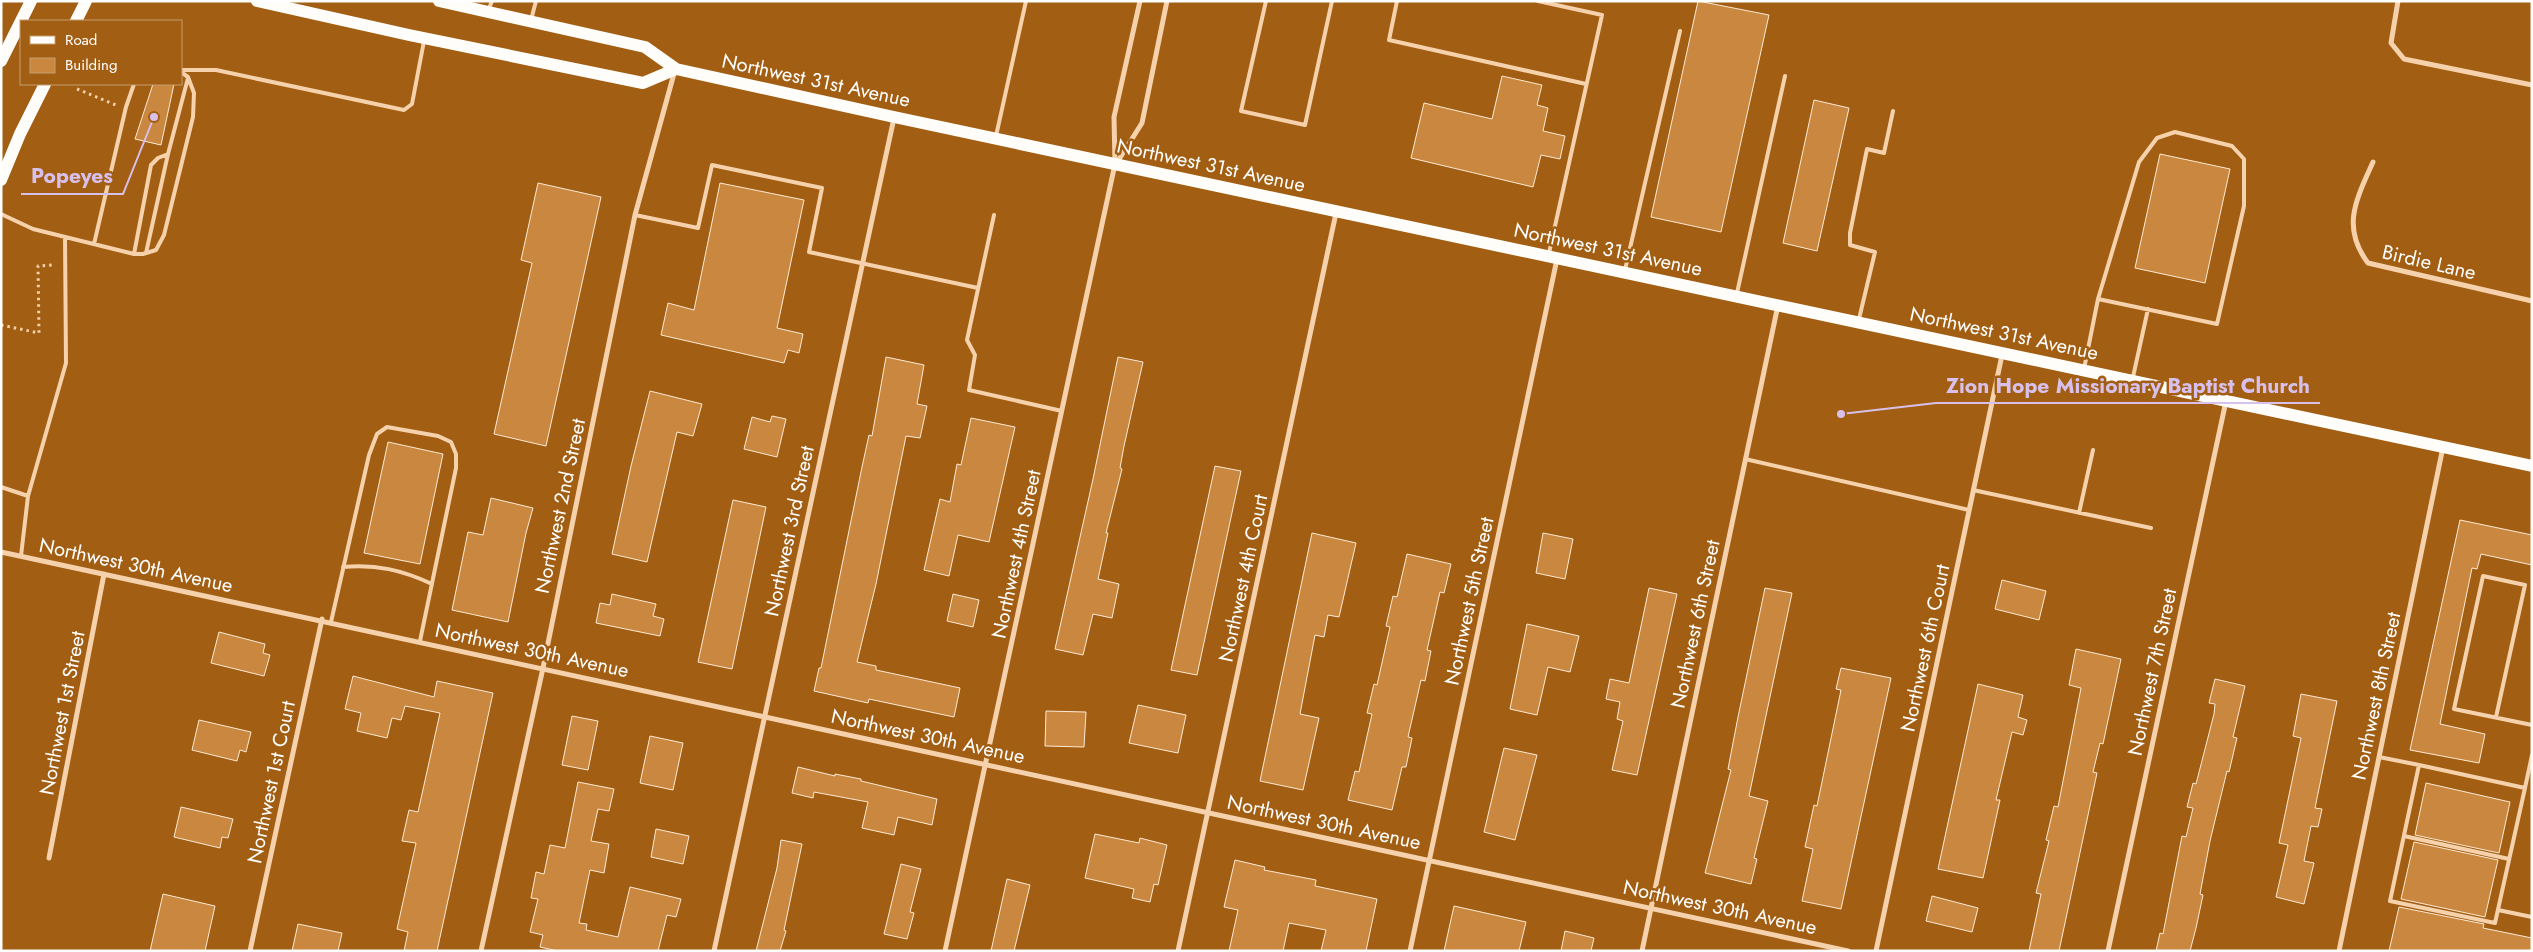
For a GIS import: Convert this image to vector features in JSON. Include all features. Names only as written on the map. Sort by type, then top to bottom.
[{"type":"main road","points":[[22,20],[31,1]]},
{"type":"main road","points":[[76,20],[86,1]]},
{"type":"main road","points":[[257,1],[424,38],[644,83],[676,69]]},
{"type":"main road","name":"Northwest 31st Avenue","points":[[439,1],[490,6],[531,20],[645,47],[676,69],[2532,466]]},
{"type":"main road","points":[[1,61],[20,23]]},
{"type":"main road","points":[[1,180],[20,134],[44,85]]},
{"type":"street","points":[[1115,164],[1114,117],[1140,1]]},
{"type":"street","points":[[1115,164],[1142,123],[1167,1]]},
{"type":"street","points":[[2398,1],[2391,43],[2404,59],[2532,85]]},
{"type":"street","name":"Northwest 2nd Street","points":[[481,951],[543,668],[635,215],[676,69]]},
{"type":"street","name":"Northwest 3rd Street","points":[[714,951],[894,117]]},
{"type":"street","name":"Birdie Lane","points":[[2373,162],[2360,190],[2352,227],[2357,248],[2368,263],[2532,301]]},
{"type":"street","name":"Northwest 4th Street","points":[[945,951],[1115,164]]},
{"type":"street","name":"Northwest 4th Court","points":[[1178,951],[1336,211]]},
{"type":"street","name":"Northwest 5th Street","points":[[1410,951],[1553,257]]},
{"type":"street","name":"Northwest 6th Street","points":[[1642,951],[1778,304]]},
{"type":"street","name":"Northwest 6th Court","points":[[1876,951],[2003,352]]},
{"type":"street","name":"Northwest 7th Street","points":[[2108,951],[2226,400]]},
{"type":"street","name":"Northwest 8th Street","points":[[2339,951],[2443,447]]},
{"type":"street","name":"Northwest 30th Avenue","points":[[1,552],[420,641],[1208,813],[1430,859],[1848,951]]},
{"type":"street","name":"Northwest 1st Street","points":[[49,858],[104,574]]},
{"type":"street","name":"Northwest 1st Court","points":[[250,951],[322,620]]},
{"type":"lane","points":[[531,20],[536,1]]},
{"type":"lane","points":[[996,138],[1026,1]]},
{"type":"lane","points":[[1266,1],[1241,111],[1304,125],[1332,1]]},
{"type":"lane","points":[[1397,1],[1389,40],[1586,84]]},
{"type":"lane","points":[[1538,1],[1602,15],[1586,84],[1553,257]]},
{"type":"lane","points":[[1625,272],[1680,31]]},
{"type":"lane","points":[[182,71],[216,70],[404,110],[412,104],[424,38]]},
{"type":"lane","points":[[1,214],[33,229],[134,254],[156,250],[164,235],[193,117],[194,93],[188,77],[182,72]]},
{"type":"lane","points":[[1736,296],[1786,76]]},
{"type":"lane","points":[[146,253],[168,154],[188,77]]},
{"type":"lane","points":[[94,244],[126,107],[134,85]]},
{"type":"lane","points":[[1858,322],[1875,252],[1850,246],[1850,233],[1866,149],[1884,153],[1893,111]]},
{"type":"lane","points":[[2084,369],[2098,299],[2139,162],[2157,138],[2176,132],[2232,146],[2244,159],[2244,206],[2217,324],[2098,299]]},
{"type":"lane","points":[[134,254],[151,165],[158,158],[168,154]]},
{"type":"lane","points":[[635,215],[698,228],[712,165],[822,188],[810,252],[978,288]]},
{"type":"lane","points":[[994,215],[968,340],[975,355],[969,390],[1062,411]]},
{"type":"lane","points":[[21,556],[28,496],[66,363],[65,236]]},
{"type":"lane","points":[[2132,380],[2148,309]]},
{"type":"lane","points":[[331,622],[369,455],[377,434],[387,428],[438,436],[451,442],[456,454],[456,468],[420,641]]},
{"type":"lane","points":[[2079,513],[2093,450]]},
{"type":"lane","points":[[1745,460],[1970,510]]},
{"type":"lane","points":[[1,487],[28,496]]},
{"type":"lane","points":[[1974,490],[2151,528]]},
{"type":"lane","points":[[344,567],[365,565],[389,569],[411,575],[432,584]]},
{"type":"lane","points":[[2496,717],[2525,585],[2483,576],[2454,708],[2532,725]]},
{"type":"lane","points":[[2419,765],[2390,902],[2495,923],[2525,788],[2530,775],[2532,755]]},
{"type":"lane","points":[[2379,757],[2525,788]]},
{"type":"lane","points":[[2404,836],[2509,859]]},
{"type":"lane","points":[[2498,910],[2532,917]]},
{"type":"path","points":[[77,89],[116,105]]},
{"type":"path","points":[[1,325],[39,333],[38,266],[53,264]]},
{"type":"building","points":[[1698,1],[1769,15],[1721,232],[1651,217]]},
{"type":"building","points":[[1502,76],[1542,85],[1537,105],[1548,108],[1543,131],[1565,136],[1560,159],[1541,155],[1533,187],[1411,158],[1424,103],[1492,119]]},
{"type":"building","points":[[153,85],[174,85],[161,145],[135,139]]},
{"type":"building","points":[[1814,100],[1849,108],[1817,251],[1783,243]]},
{"type":"building","points":[[2160,154],[2230,169],[2205,283],[2135,268]]},
{"type":"building","points":[[538,183],[601,197],[546,446],[494,434],[532,263],[521,260]]},
{"type":"building","points":[[720,183],[804,200],[777,328],[803,334],[799,353],[788,350],[784,363],[661,335],[668,303],[694,310]]},
{"type":"building","points":[[886,357],[924,365],[917,404],[927,406],[920,438],[906,436],[876,584],[857,662],[876,666],[876,670],[960,688],[954,717],[869,699],[868,703],[814,691],[819,668],[821,668],[869,435],[872,436]]},
{"type":"building","points":[[1118,357],[1143,362],[1124,446],[1120,468],[1122,469],[1106,533],[1108,533],[1098,579],[1119,584],[1112,618],[1093,614],[1083,655],[1055,649]]},
{"type":"building","points":[[650,391],[702,404],[693,436],[677,432],[647,562],[612,554]]},
{"type":"building","points":[[772,416],[786,419],[777,457],[744,449],[752,417],[770,422]]},
{"type":"building","points":[[971,418],[1015,427],[989,542],[958,535],[949,576],[924,570],[940,499],[950,502],[957,464],[961,465]]},
{"type":"building","points":[[388,442],[443,454],[420,564],[364,553]]},
{"type":"building","points":[[1215,466],[1241,471],[1197,675],[1171,670]]},
{"type":"building","points":[[491,498],[533,508],[508,622],[452,610],[468,532],[483,535]]},
{"type":"building","points":[[733,500],[766,507],[732,669],[698,662]]},
{"type":"building","points":[[2460,520],[2532,535],[2532,565],[2481,554],[2477,569],[2472,568],[2440,724],[2485,734],[2479,763],[2410,750]]},
{"type":"building","points":[[1312,533],[1356,543],[1339,617],[1328,615],[1324,637],[1315,635],[1300,714],[1319,718],[1303,790],[1260,781]]},
{"type":"building","points":[[1543,533],[1573,539],[1565,579],[1536,573]]},
{"type":"building","points":[[1407,554],[1451,564],[1444,593],[1440,592],[1427,650],[1431,651],[1425,681],[1421,680],[1408,737],[1412,738],[1406,767],[1402,767],[1392,810],[1348,800],[1355,771],[1359,772],[1372,714],[1367,713],[1374,684],[1377,685],[1390,627],[1386,626],[1393,596],[1397,597]]},
{"type":"building","points":[[2002,580],[2046,591],[2039,620],[1995,609]]},
{"type":"building","points":[[1649,588],[1677,594],[1637,775],[1612,770],[1623,721],[1617,719],[1620,702],[1606,699],[1610,679],[1629,683]]},
{"type":"building","points":[[1765,588],[1792,593],[1749,796],[1768,801],[1754,858],[1757,859],[1751,884],[1705,873],[1731,770],[1728,769]]},
{"type":"building","points":[[612,594],[656,604],[653,616],[664,619],[660,636],[596,623],[600,603],[610,605]]},
{"type":"building","points":[[953,594],[979,600],[973,627],[947,621]]},
{"type":"building","points":[[1527,624],[1579,636],[1570,672],[1548,667],[1537,715],[1510,709]]},
{"type":"building","points":[[219,632],[265,644],[263,653],[270,655],[264,676],[211,663]]},
{"type":"building","points":[[2076,649],[2121,659],[2103,744],[2100,743],[2093,772],[2097,773],[2059,951],[2029,951],[2041,894],[2036,893],[2049,841],[2046,840],[2054,806],[2058,807],[2081,688],[2069,685]]},
{"type":"building","points":[[1841,668],[1891,678],[1841,909],[1802,901],[1813,849],[1805,847],[1814,805],[1817,806],[1841,690],[1836,689]]},
{"type":"building","points":[[353,676],[434,697],[437,681],[493,693],[437,951],[404,951],[408,932],[397,929],[416,843],[402,841],[409,810],[418,812],[440,713],[405,706],[401,720],[392,718],[387,738],[357,731],[361,713],[345,709]]},
{"type":"building","points":[[2215,679],[2245,686],[2233,737],[2237,738],[2210,841],[2200,894],[2203,895],[2196,928],[2190,951],[2156,951],[2160,933],[2163,934],[2182,836],[2186,837],[2193,808],[2187,807],[2193,783],[2196,784],[2214,714],[2215,704],[2209,703]]},
{"type":"building","points":[[1978,684],[2023,695],[2018,717],[2027,720],[2023,735],[2012,732],[1996,800],[2000,800],[1983,878],[1938,869]]},
{"type":"building","points":[[2301,694],[2337,701],[2315,808],[2322,809],[2318,827],[2311,826],[2304,861],[2314,863],[2304,904],[2276,897],[2288,845],[2279,843],[2301,738],[2293,736]]},
{"type":"building","points":[[1138,705],[1186,715],[1178,753],[1129,743]]},
{"type":"building","points":[[1046,711],[1086,712],[1084,747],[1045,746]]},
{"type":"building","points":[[572,716],[598,721],[588,770],[562,765]]},
{"type":"building","points":[[199,720],[251,732],[246,752],[240,750],[237,761],[192,750]]},
{"type":"building","points":[[650,736],[683,743],[673,790],[640,783]]},
{"type":"building","points":[[1504,748],[1537,755],[1515,840],[1484,832]]},
{"type":"building","points":[[798,767],[835,776],[835,774],[861,779],[861,781],[937,799],[932,825],[898,817],[894,835],[862,828],[868,802],[814,792],[813,798],[792,793]]},
{"type":"building","points":[[578,782],[614,789],[609,811],[598,809],[591,841],[609,844],[604,873],[590,870],[579,923],[587,924],[586,930],[618,937],[630,887],[681,899],[676,917],[667,915],[658,951],[558,951],[540,947],[543,935],[530,932],[538,899],[531,898],[536,872],[544,874],[550,845],[565,848]]},
{"type":"building","points":[[2426,783],[2510,802],[2499,853],[2415,835]]},
{"type":"building","points":[[181,807],[233,819],[228,838],[222,837],[220,848],[174,837]]},
{"type":"building","points":[[656,829],[689,836],[683,864],[651,857]]},
{"type":"building","points":[[1095,834],[1139,843],[1140,838],[1167,845],[1158,885],[1154,884],[1150,902],[1132,898],[1134,889],[1085,878]]},
{"type":"building","points":[[781,840],[802,844],[784,930],[786,931],[780,951],[756,951],[777,868]]},
{"type":"building","points":[[2414,842],[2498,860],[2485,917],[2401,899]]},
{"type":"building","points":[[1235,860],[1265,867],[1264,870],[1316,880],[1315,886],[1377,899],[1366,951],[1321,951],[1326,930],[1289,923],[1283,951],[1229,951],[1238,910],[1224,907]]},
{"type":"building","points":[[901,864],[921,869],[910,912],[914,913],[907,939],[884,934]]},
{"type":"building","points":[[1007,879],[1030,885],[1014,951],[991,951]]},
{"type":"building","points":[[163,894],[215,906],[205,951],[150,951]]},
{"type":"building","points":[[1932,896],[1978,908],[1972,932],[1926,921]]},
{"type":"building","points":[[1454,906],[1526,922],[1519,951],[1444,951]]},
{"type":"building","points":[[2399,907],[2484,924],[2483,928],[2532,938],[2532,951],[2389,951]]},
{"type":"building","points":[[298,924],[342,933],[338,951],[292,951]]},
{"type":"building","points":[[1565,931],[1594,938],[1591,951],[1561,951]]},
{"type":"place","name":"Popeyes","points":[[154,117]]},
{"type":"place","name":"Zion Hope Missionary Baptist Church","points":[[1841,414]]}]
